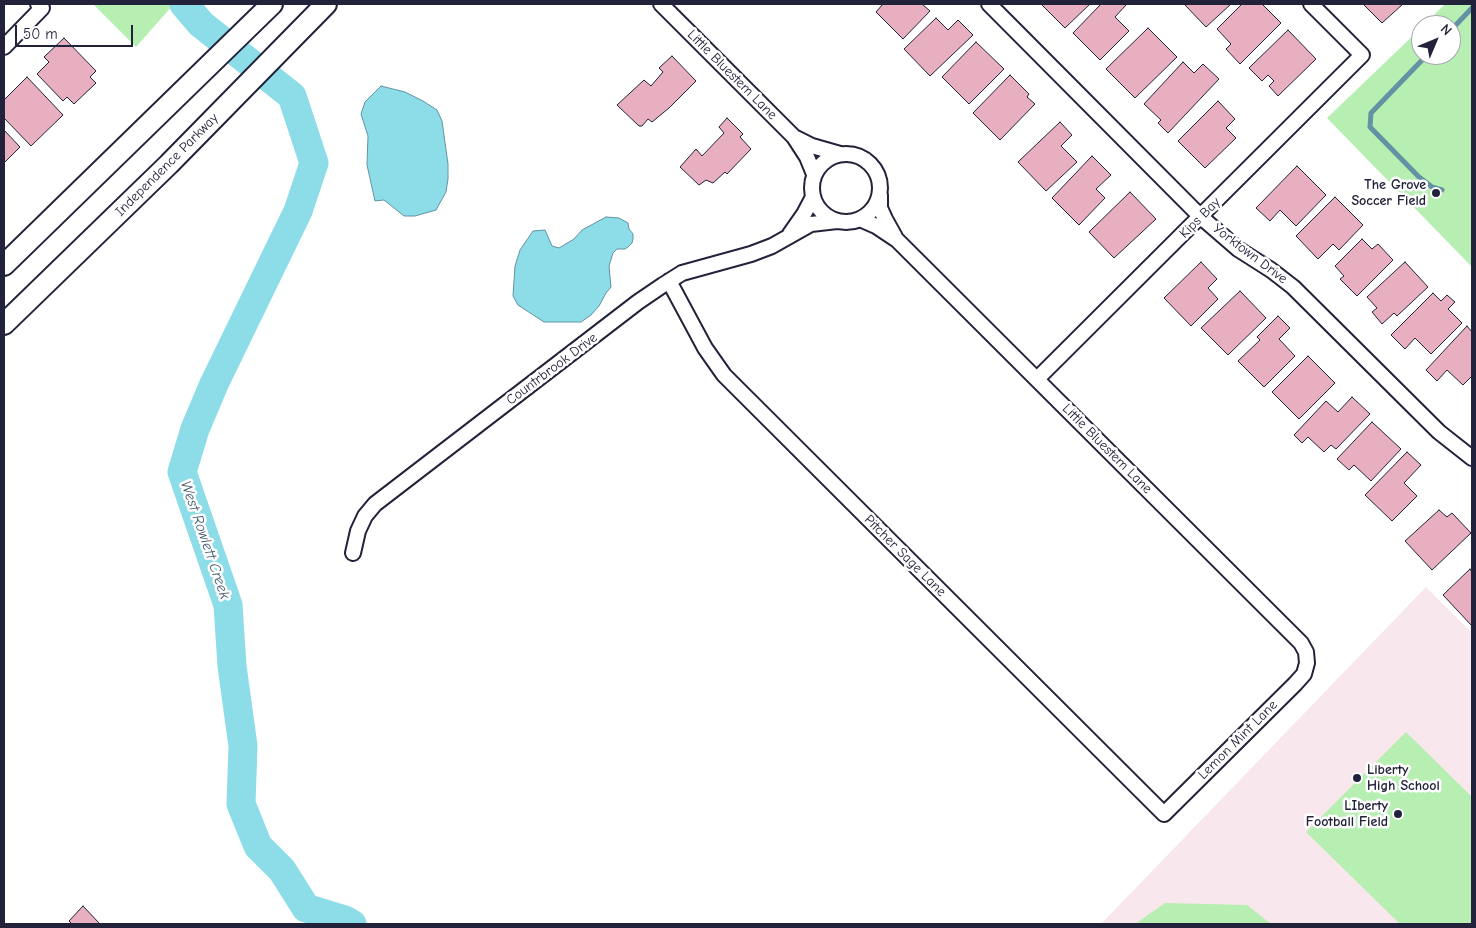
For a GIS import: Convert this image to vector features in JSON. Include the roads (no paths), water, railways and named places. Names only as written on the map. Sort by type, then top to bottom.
[{"type":"main road","points":[[4,265],[272,4]]},
{"type":"main road","name":"Independence Parkway","points":[[4,324],[169,164],[326,4]]},
{"type":"street","name":"Yorktown Drive","points":[[989,4],[1201,217],[1232,244],[1293,287],[1439,432],[1472,458]]},
{"type":"street","name":"Kips Bay","points":[[1037,379],[1362,55],[1311,4]]},
{"type":"street","points":[[4,47],[40,6]]},
{"type":"street","name":"Little Bluestem Lane","points":[[666,7],[794,137],[807,157],[814,174]]},
{"type":"street","name":"Little Bluestem Lane","points":[[794,137],[812,146],[840,154]]},
{"type":"street","points":[[851,153],[862,157],[877,172],[880,183],[880,194],[877,204],[870,213],[860,219],[849,222],[837,221],[826,216],[818,208],[813,197],[812,185],[814,174],[821,164],[830,157],[840,154],[851,153]]},
{"type":"street","name":"Little Bluestem Lane","points":[[880,194],[880,208],[897,240]]},
{"type":"street","name":"Countrbrook Drive","points":[[790,235],[813,197]]},
{"type":"street","name":"Little Bluestem Lane","points":[[860,219],[876,226],[897,240],[1037,379],[1301,643],[1306,652],[1307,663]]},
{"type":"street","name":"Countrbrook Drive","points":[[354,553],[358,531],[365,516],[375,504],[638,302],[682,273],[751,254],[772,246],[811,224],[837,221]]},
{"type":"street","name":"Pitcher Sage Lane","points":[[669,282],[705,348],[724,375],[1164,814]]},
{"type":"street","name":"Lemon Mint Lane","points":[[1164,814],[1295,684],[1304,674],[1307,663]]},
{"type":"water","points":[[381,86],[405,92],[423,101],[437,110],[442,121],[448,164],[448,179],[446,192],[436,210],[415,216],[404,216],[384,200],[375,201],[367,165],[368,136],[361,114],[365,102]]},
{"type":"water","points":[[606,217],[619,218],[628,223],[633,239],[628,247],[617,249],[613,253],[609,266],[611,287],[591,315],[581,322],[544,322],[518,305],[513,296],[515,266],[520,250],[533,231],[545,230],[552,246],[559,248],[574,239],[582,230]]},
{"type":"waterway","name":"West Rowlett Creek","points":[[184,4],[201,24],[292,96],[314,163],[298,211],[214,384],[195,429],[182,472],[228,605],[232,666],[243,746],[241,804],[258,846],[282,870],[306,908],[352,924]]},
{"type":"waterway","points":[[1461,20],[1472,8]]},
{"type":"waterway","points":[[1417,65],[1371,113],[1370,127],[1419,177],[1432,187],[1442,190]]},
{"type":"place","name":"The Grove Soccer Field","points":[[1436,193]]},
{"type":"place","name":"Liberty High School","points":[[1357,778]]},
{"type":"place","name":"LIberty Football Field","points":[[1398,814]]}]
